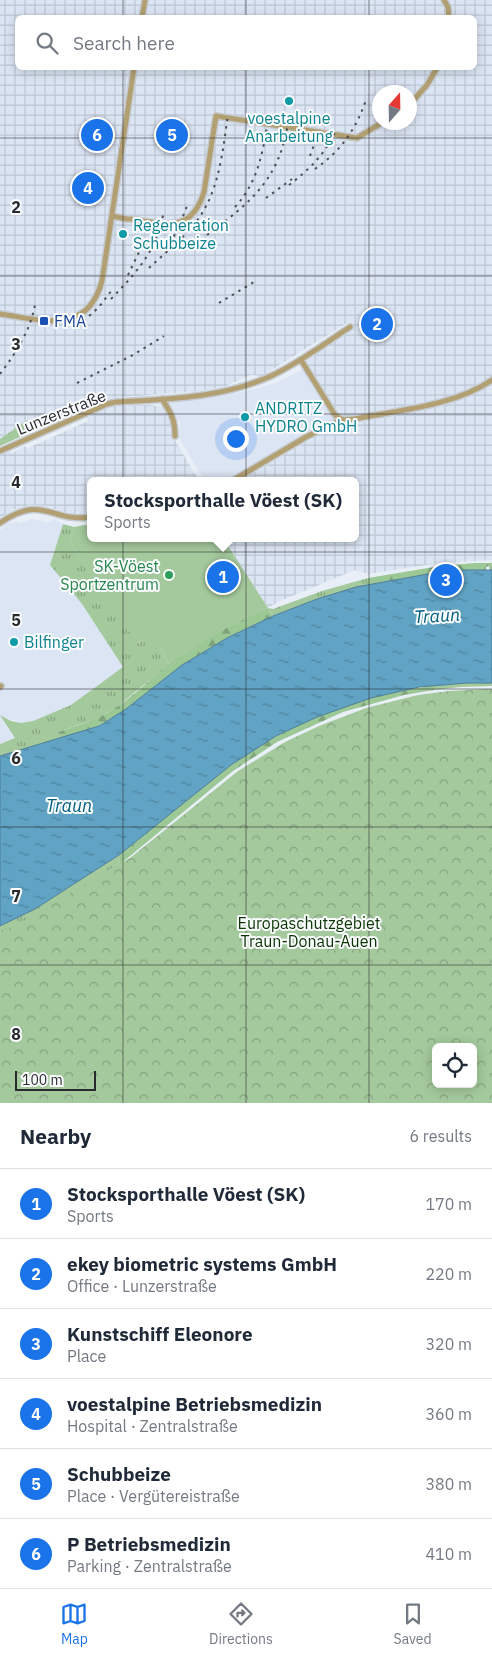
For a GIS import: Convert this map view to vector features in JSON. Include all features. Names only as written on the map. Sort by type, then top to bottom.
[{"type":"street","points":[[142,15],[145,0]]},
{"type":"street","points":[[444,0],[448,7],[449,15]]},
{"type":"street","points":[[0,314],[57,322],[70,320],[93,302],[100,289],[134,70]]},
{"type":"street","points":[[417,96],[436,70]]},
{"type":"street","points":[[112,216],[168,224],[177,224],[190,217],[201,202],[204,192],[216,116],[357,138],[372,129]]},
{"type":"street","name":"Lunzerstraße","points":[[0,451],[107,404],[202,396],[236,388],[272,375],[301,360],[350,327]]},
{"type":"street","points":[[301,360],[332,412],[340,418],[354,419],[450,400],[478,389],[492,380]]},
{"type":"street","points":[[162,399],[173,417],[175,436]]},
{"type":"street","points":[[239,477],[295,443],[337,422],[340,418]]},
{"type":"street","points":[[0,522],[15,513],[31,509],[46,510],[72,519],[87,517]]},
{"type":"shaded area","points":[[0,0],[492,0],[492,377],[462,393],[435,401],[438,407],[434,400],[346,417],[338,414],[305,362],[351,329],[347,323],[262,376],[251,375],[226,386],[201,391],[113,398],[33,431],[27,420],[0,439]]},
{"type":"shaded area","points":[[303,369],[334,417],[334,420],[302,435],[232,477],[203,477],[179,438],[180,422],[170,408],[171,402],[226,395],[278,382]]},
{"type":"shaded area","points":[[492,384],[492,560],[440,563],[368,574],[355,570],[268,608],[226,542],[359,542],[359,477],[247,477],[319,434],[337,427],[438,407],[472,395]]},
{"type":"shaded area","points":[[150,405],[162,407],[172,423],[169,430],[197,477],[87,477],[87,513],[70,514],[47,506],[30,505],[13,510],[0,518],[0,454],[8,450],[13,453],[24,446],[28,448],[88,421],[86,416],[112,406]]},
{"type":"shaded area","points":[[31,519],[48,522],[54,519],[63,524],[50,565],[82,604],[123,667],[71,705],[33,721],[21,723],[1,716],[15,738],[0,744],[0,530],[9,523],[16,521],[21,523]]},
{"type":"green space","points":[[27,420],[33,431],[0,446],[0,439]]},
{"type":"green space","points":[[63,524],[74,527],[70,542],[138,643],[143,640],[159,646],[169,664],[117,707],[96,719],[58,732],[60,738],[0,756],[0,744],[15,738],[0,715],[11,721],[21,723],[33,721],[71,705],[123,667],[82,604],[50,565]]},
{"type":"green space","name":"SK-Vöest Sportzentrum","points":[[87,525],[87,542],[226,542],[268,608],[224,629],[169,664],[159,646],[150,652],[143,640],[137,643],[70,542],[74,527]]},
{"type":"green space","points":[[492,563],[492,570],[490,570],[489,566],[486,567],[486,570],[450,570],[366,585],[368,578],[440,566]]},
{"type":"green space","points":[[368,578],[366,585],[317,599],[273,616],[268,608],[273,609],[322,591]]},
{"type":"green space","points":[[268,608],[273,616],[227,638],[182,665],[126,709],[98,726],[60,738],[58,732],[111,711],[167,665],[196,645],[231,625]]},
{"type":"green space","points":[[492,683],[492,686],[434,690],[442,685]]},
{"type":"green space","points":[[442,685],[434,690],[404,695],[343,712],[277,742],[233,771],[118,866],[119,855],[230,766],[278,735],[330,711],[358,702],[386,694]]},
{"type":"green space","name":"Europaschutzgebiet Traun-Donau-Auen","points":[[492,689],[492,1103],[0,1103],[0,933],[40,912],[130,858],[238,771],[285,742],[319,726],[366,708],[418,695]]},
{"type":"green space","points":[[119,855],[118,866],[0,938],[0,926],[35,909]]},
{"type":"water","name":"Traun","points":[[450,570],[492,570],[492,683],[419,687],[371,698],[317,717],[276,736],[231,765],[119,855],[35,909],[0,926],[0,756],[99,726],[126,709],[182,665],[227,638],[273,616],[317,599],[356,587]]},
{"type":"railway","points":[[315,169],[333,155],[347,139],[366,100]]},
{"type":"railway","points":[[149,268],[177,243],[201,215],[217,179],[228,114]]},
{"type":"railway","points":[[235,207],[254,177],[264,144],[268,120]]},
{"type":"railway","points":[[207,235],[237,212],[261,188],[278,160],[288,123]]},
{"type":"railway","points":[[310,156],[320,128]]},
{"type":"railway","points":[[289,185],[316,160],[336,130]]},
{"type":"railway","points":[[266,198],[292,179]]},
{"type":"railway","points":[[170,243],[187,206]]},
{"type":"railway","points":[[111,299],[144,261],[156,240],[163,215]]},
{"type":"railway","points":[[128,275],[139,252]]},
{"type":"railway","points":[[219,303],[254,282]]},
{"type":"railway","points":[[78,326],[99,307],[112,290]]},
{"type":"railway","points":[[0,374],[22,341],[30,324],[35,305]]},
{"type":"railway","points":[[77,383],[133,355],[164,336]]},
{"type":"place","name":"voestalpine Anarbeitung","points":[[289,101]]},
{"type":"place","name":"P Betriebsmedizin","points":[[97,135]]},
{"type":"place","name":"Schubbeize","points":[[172,135]]},
{"type":"place","name":"voestalpine Betriebsmedizin","points":[[88,188]]},
{"type":"place","name":"Regeneration Schubbeize","points":[[123,234]]},
{"type":"place","name":"FMA","points":[[44,321]]},
{"type":"place","name":"ekey biometric systems GmbH","points":[[377,324]]},
{"type":"place","name":"ANDRITZ HYDRO GmbH","points":[[245,417]]},
{"type":"place","name":"SK-Vöest Sportzentrum","points":[[169,575]]},
{"type":"place","name":"Stocksporthalle Vöest (SK)","points":[[223,577]]},
{"type":"place","name":"Kunstschiff Eleonore","points":[[446,580]]},
{"type":"place","name":"Bilfinger","points":[[14,642]]}]
